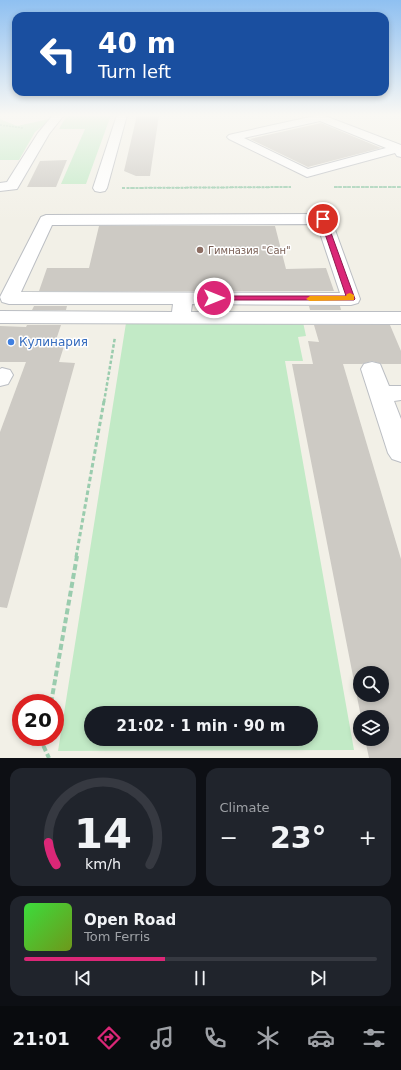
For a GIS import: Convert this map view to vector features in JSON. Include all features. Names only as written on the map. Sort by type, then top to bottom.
[{"type":"lane","points":[[0,187],[12,186],[33,150]]},
{"type":"lane","points":[[100,188],[111,150]]},
{"type":"lane","points":[[260,150],[307,173],[400,151]]},
{"type":"lane","points":[[323,219],[351,299],[183,298],[25,298],[9,298],[46,220],[323,219]]},
{"type":"lane","points":[[181,318],[183,298]]},
{"type":"lane","points":[[0,317],[401,318]]},
{"type":"lane","points":[[372,369],[391,394],[401,453]]},
{"type":"path","points":[[100,188],[298,187]]},
{"type":"path","points":[[330,187],[401,187]]},
{"type":"path","points":[[53,694],[119,317]]},
{"type":"path","points":[[43,746],[49,758]]},
{"type":"green space","points":[[0,150],[25,150],[19,160],[0,160]]},
{"type":"green space","points":[[76,150],[98,150],[86,184],[61,184]]},
{"type":"green space","points":[[303,322],[306,336],[298,337],[303,361],[285,361],[354,750],[58,751],[59,746],[64,746],[64,713],[126,323]]},
{"type":"building","points":[[129,150],[154,150],[150,176],[136,176],[124,171]]},
{"type":"building","points":[[274,150],[372,150],[308,167]]},
{"type":"building","points":[[67,160],[56,187],[27,187],[40,161]]},
{"type":"building","points":[[99,226],[275,226],[286,269],[326,268],[334,291],[39,291],[47,268],[89,268]]},
{"type":"building","points":[[34,306],[67,306],[66,310],[32,310]]},
{"type":"building","points":[[309,306],[340,306],[341,310],[310,310]]},
{"type":"building","points":[[27,325],[61,325],[56,340],[66,340],[59,362],[75,363],[7,608],[0,607],[0,432],[26,362],[0,362],[0,326],[26,327]]},
{"type":"building","points":[[314,325],[390,325],[401,351],[401,364],[382,364],[372,361],[362,364],[343,364],[401,559],[401,758],[369,758],[366,746],[389,746],[389,710],[360,710],[358,702],[389,702],[389,666],[353,666],[353,676],[292,364],[313,364],[308,341],[319,342]]},
{"type":"slow traffic","points":[[310,299],[351,299],[350,295]]},
{"type":"place","name":"Гимназия \"Сан\"","points":[[200,250]]},
{"type":"place","name":"Кулинария","points":[[11,342]]},
{"type":"route","points":[[214,298],[351,299],[323,219]]}]
